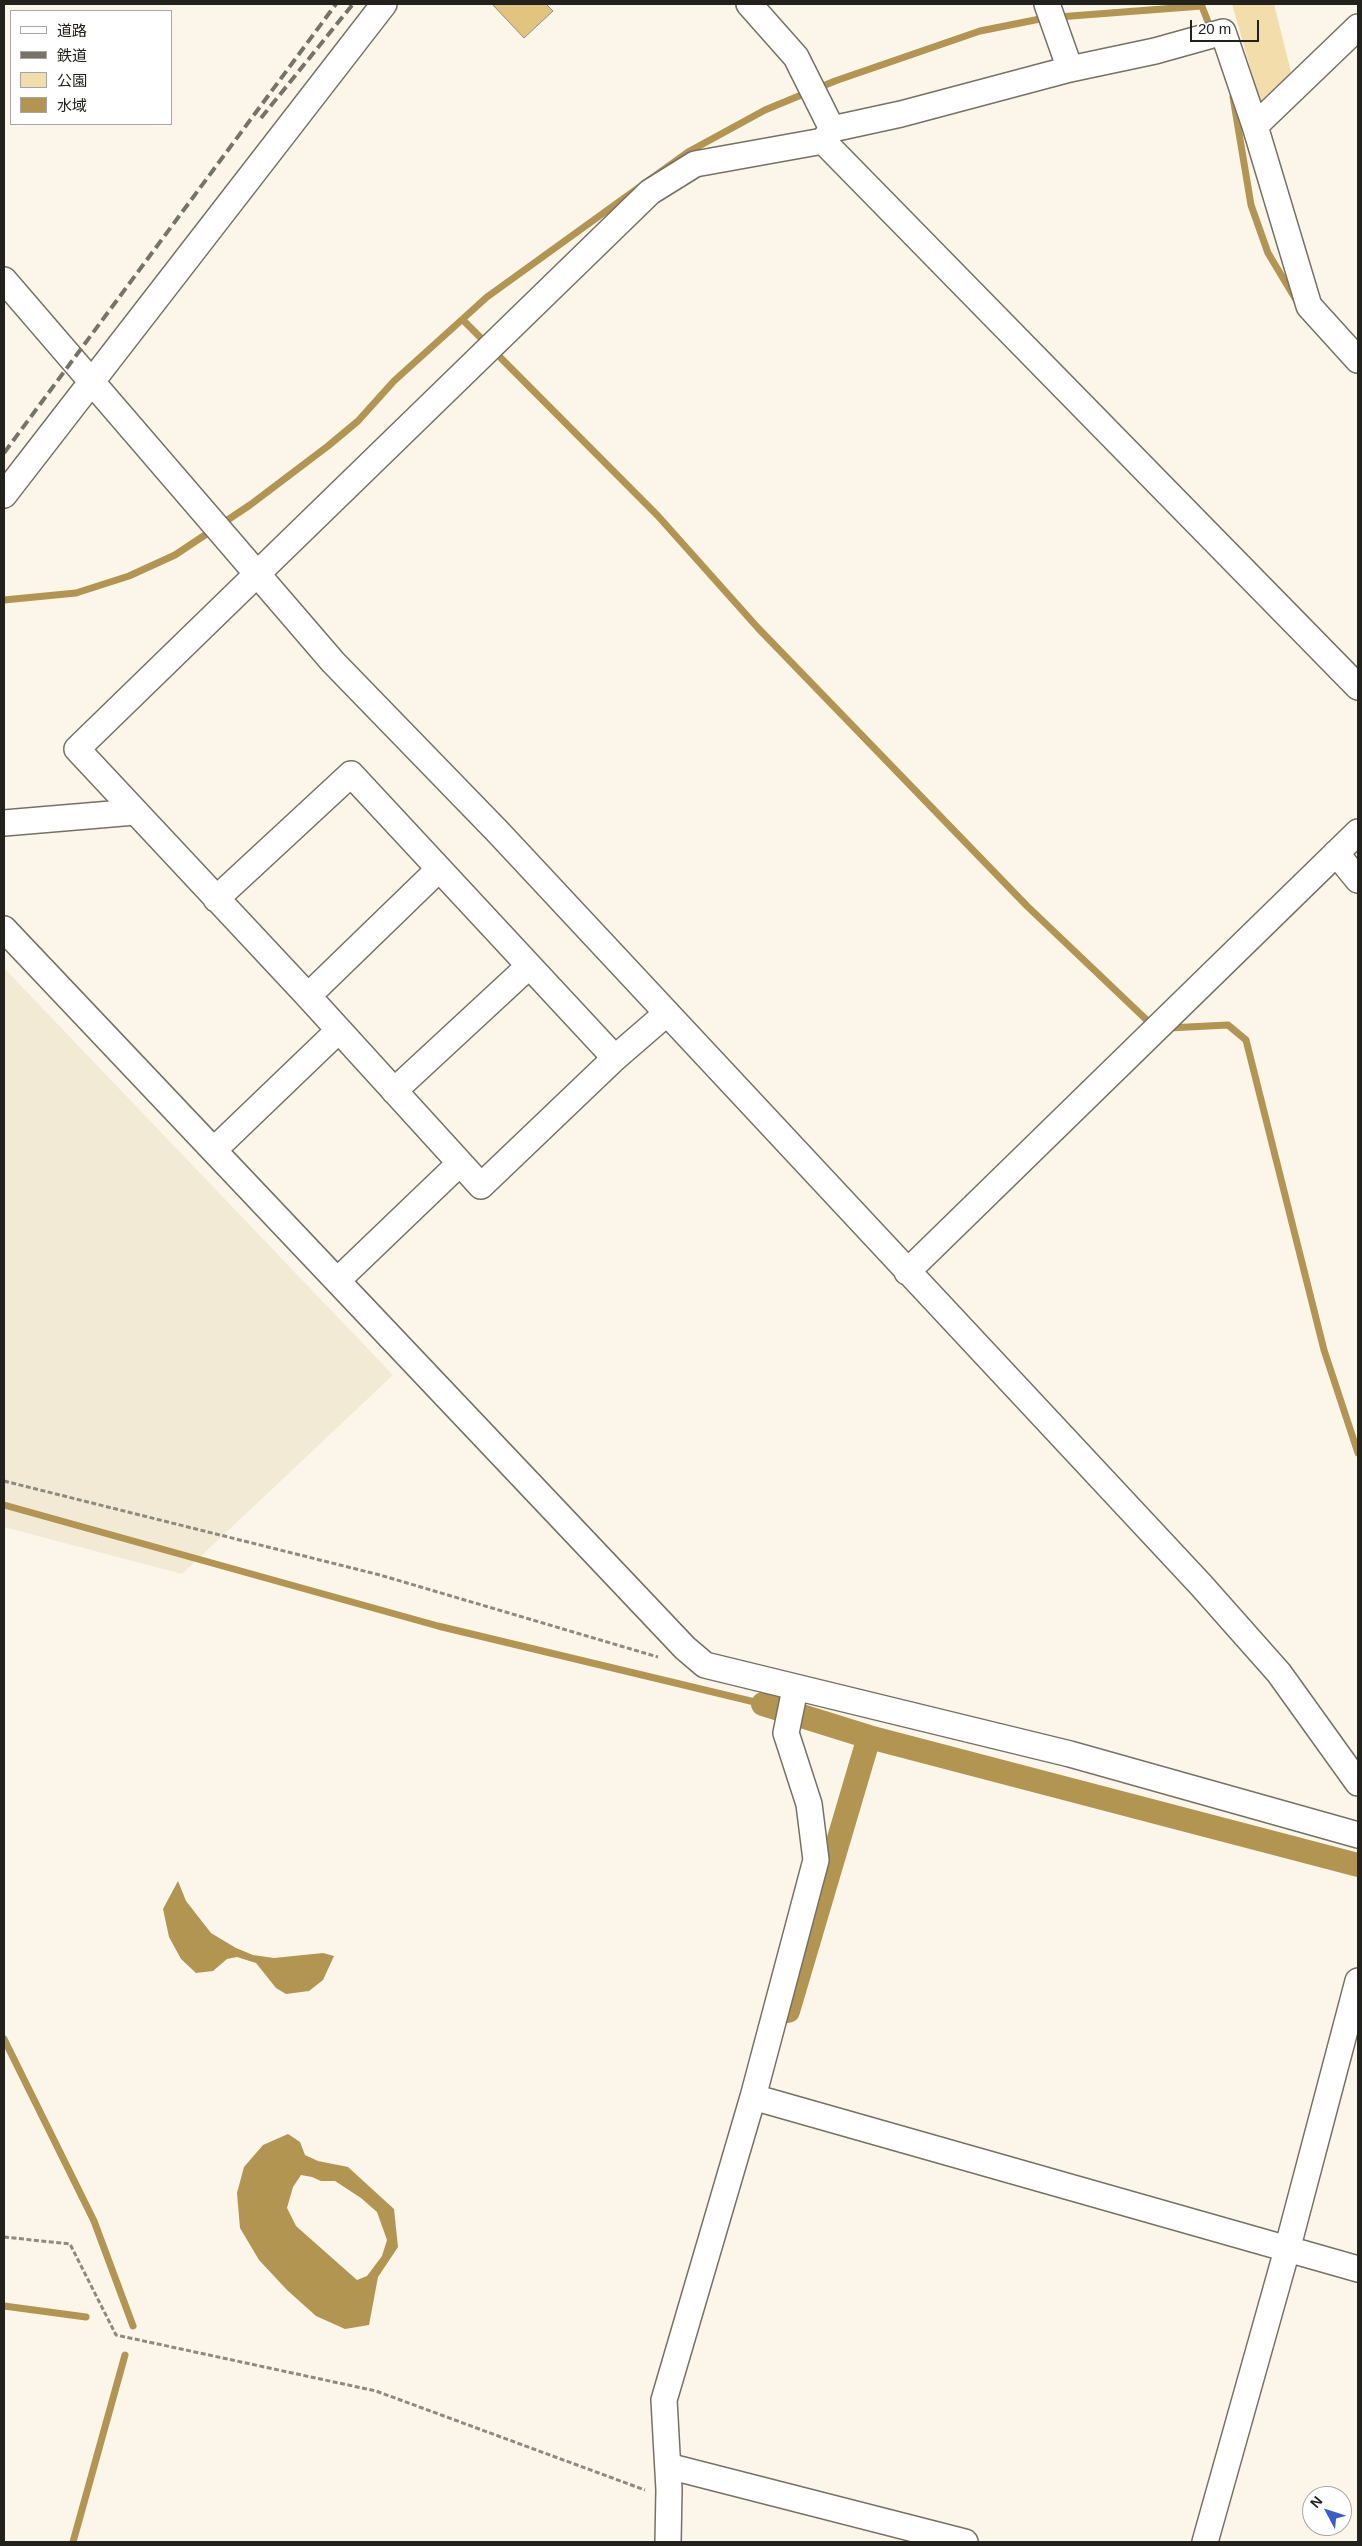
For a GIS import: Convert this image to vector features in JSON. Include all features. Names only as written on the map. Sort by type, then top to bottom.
[{"type":"street","points":[[4,495],[384,4]]},
{"type":"street","points":[[749,4],[796,57],[827,135],[1358,687]]},
{"type":"street","points":[[1047,4],[1070,69]]},
{"type":"street","points":[[1255,126],[1358,27]]},
{"type":"street","points":[[667,1013],[615,1058],[481,1186],[308,996],[77,749],[650,192],[695,164],[827,135],[1070,69],[1155,51],[1223,32],[1255,126],[1309,306],[1358,360]]},
{"type":"street","points":[[4,280],[72,361],[93,381],[255,574],[333,662],[498,832],[1194,1578],[1272,1665],[1358,1783]]},
{"type":"street","points":[[216,899],[351,774],[615,1058]]},
{"type":"street","points":[[4,822],[135,812]]},
{"type":"street","points":[[907,1272],[1358,832]]},
{"type":"street","points":[[1336,853],[1358,880]]},
{"type":"street","points":[[308,996],[439,869]]},
{"type":"street","points":[[4,929],[685,1648],[705,1665],[795,1689],[1070,1754],[1358,1835]]},
{"type":"street","points":[[394,1090],[529,966]]},
{"type":"street","points":[[214,1150],[339,1030]]},
{"type":"street","points":[[338,1280],[459,1164]]},
{"type":"street","points":[[668,2542],[665,2399],[753,2097],[816,1860],[809,1804],[786,1733],[795,1689]]},
{"type":"street","points":[[1204,2542],[1287,2250],[1358,1981]]},
{"type":"street","points":[[753,2097],[1358,2269]]},
{"type":"street","points":[[668,2478],[965,2542]]},
{"type":"path","points":[[4,1481],[380,1575],[666,1659]]},
{"type":"path","points":[[4,2237],[70,2244],[116,2335],[376,2391],[640,2490],[668,2478]]},
{"type":"shaded area","points":[[4,968],[393,1375],[182,1574],[4,1527]]},
{"type":"green space","points":[[1232,4],[1274,4],[1291,72],[1260,102]]},
{"type":"water","points":[[178,1881],[186,1901],[211,1933],[236,1948],[253,1955],[274,1958],[323,1953],[334,1956],[323,1980],[309,1991],[286,1994],[276,1988],[256,1963],[237,1957],[227,1959],[213,1971],[196,1973],[181,1959],[169,1937],[163,1909]]},
{"type":"water","points":[[288,2134],[300,2142],[305,2155],[318,2161],[348,2167],[394,2209],[398,2247],[378,2277],[369,2325],[345,2329],[316,2316],[287,2290],[259,2260],[240,2228],[237,2193],[244,2167],[263,2145]],"holes":[[[301,2175],[321,2181],[335,2181],[361,2198],[377,2212],[387,2240],[382,2256],[367,2276],[357,2280],[296,2226],[287,2208],[293,2187]]]},
{"type":"building","points":[[492,4],[546,4],[553,11],[524,38]]},
{"type":"waterway","points":[[1201,4],[1212,32]]},
{"type":"waterway","points":[[4,600],[76,593],[129,576],[175,555],[250,505],[328,446],[358,421],[394,381],[487,297],[688,152],[765,110],[835,81],[980,31],[1045,18],[1202,6]]},
{"type":"waterway","points":[[1233,97],[1251,205],[1268,253],[1298,303]]},
{"type":"waterway","points":[[463,320],[658,516],[758,628],[1027,906],[1153,1026]]},
{"type":"waterway","points":[[1168,1028],[1228,1025],[1246,1040],[1324,1350],[1358,1453]]},
{"type":"waterway","points":[[4,1505],[438,1626],[763,1704]]},
{"type":"waterway","points":[[763,1704],[869,1737],[1358,1865]]},
{"type":"waterway","points":[[788,2011],[869,1737]]},
{"type":"waterway","points":[[4,2039],[94,2221],[133,2326]]},
{"type":"waterway","points":[[4,2306],[86,2317]]},
{"type":"waterway","points":[[73,2542],[125,2355]]},
{"type":"railway","points":[[4,453],[336,4]]},
{"type":"railway","points":[[261,118],[353,4]]}]
